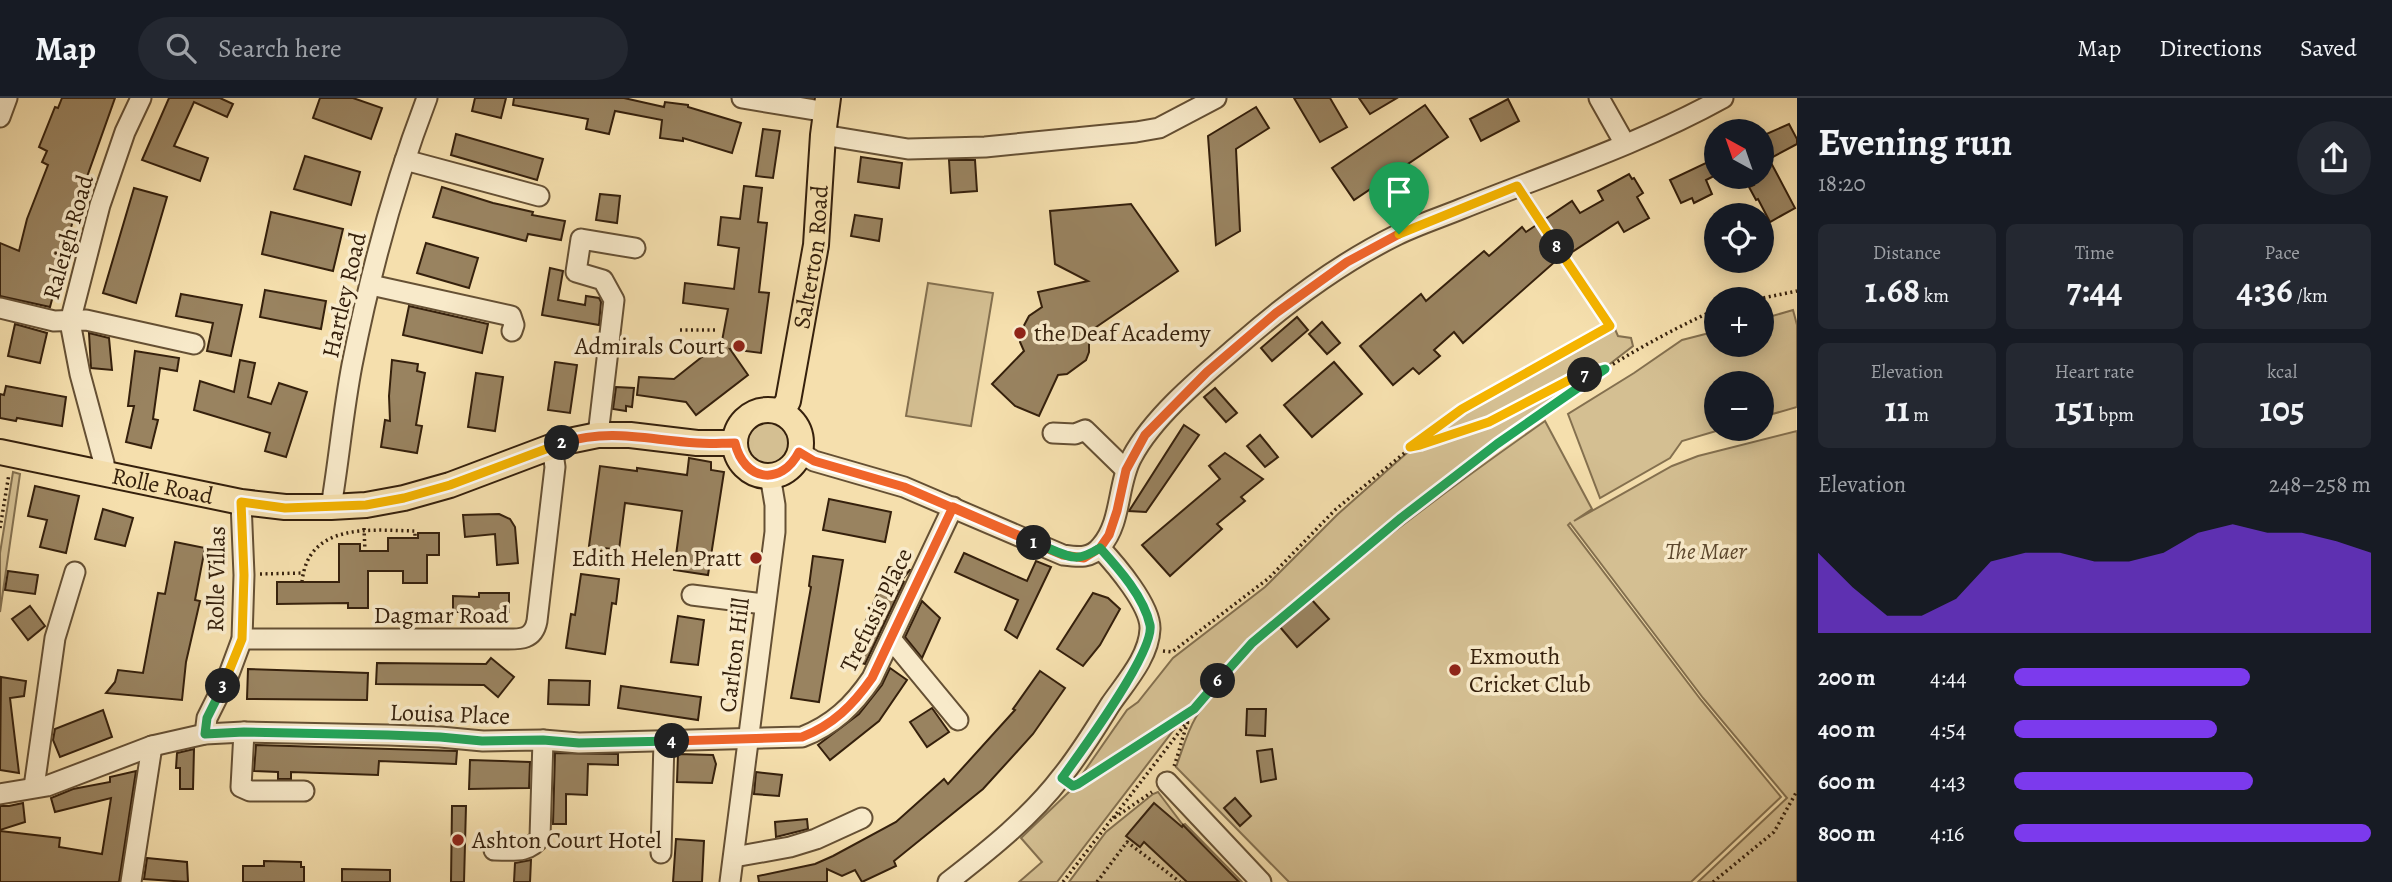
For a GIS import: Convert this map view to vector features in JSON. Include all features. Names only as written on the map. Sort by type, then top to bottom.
[{"type":"main road","name":"Salterton Road","points":[[781,412],[788,401],[816,246],[826,115]]},
{"type":"main road","points":[[768,410],[781,412],[794,422],[800,436],[799,452],[793,464],[782,472],[770,475],[757,474],[746,467],[738,456],[735,443],[737,430],[744,420],[755,412],[768,410]]},
{"type":"main road","name":"Rolle Road","points":[[7,453],[241,502],[285,508],[331,508],[404,498],[450,485],[552,446],[598,435],[630,435],[697,443],[735,443]]},
{"type":"street","points":[[0,117],[7,98]]},
{"type":"street","name":"Raleigh Road","points":[[105,475],[70,322],[100,205],[125,132],[141,98]]},
{"type":"street","name":"Hartley Road","points":[[331,508],[352,366],[382,235],[427,98]]},
{"type":"street","points":[[742,98],[826,115],[908,149],[985,148],[1136,132],[1158,128],[1216,98]]},
{"type":"street","points":[[1599,98],[1625,144]]},
{"type":"street","points":[[799,452],[814,461],[904,487],[1063,555],[1084,558],[1100,548],[1109,535],[1126,470],[1145,435],[1197,382],[1253,332],[1299,296],[1347,262],[1399,234],[1625,144],[1693,115],[1723,98]]},
{"type":"street","points":[[405,160],[539,196]]},
{"type":"street","points":[[598,435],[614,300],[603,280],[576,272],[581,239],[635,248]]},
{"type":"street","points":[[371,285],[511,316],[514,325],[512,331]]},
{"type":"street","points":[[0,308],[54,321],[86,320],[194,344]]},
{"type":"street","points":[[1054,433],[1075,434],[1085,430],[1126,470]]},
{"type":"street","name":"Dagmar Road","points":[[242,639],[458,640],[521,639],[531,636],[537,621],[554,480],[552,446]]},
{"type":"street","name":"Carlton Hill","points":[[730,882],[775,532],[775,505],[770,475]]},
{"type":"street","name":"Rolle Villas","points":[[205,734],[207,718],[229,674],[242,639],[244,575],[241,502]]},
{"type":"street","name":"Trefusis Place","points":[[747,740],[802,737],[820,730],[840,716],[857,699],[872,678],[953,507]]},
{"type":"street","points":[[948,882],[1015,825],[1062,778],[1131,675],[1144,650],[1151,626],[1144,610],[1115,565],[1100,548]]},
{"type":"street","points":[[34,788],[55,638],[75,572]]},
{"type":"street","points":[[692,595],[764,604]]},
{"type":"street","points":[[891,639],[958,720]]},
{"type":"street","points":[[244,732],[241,787],[250,790],[304,791]]},
{"type":"street","name":"Louisa Place","points":[[0,794],[47,786],[152,746],[205,734],[244,732],[579,743],[747,740]]},
{"type":"street","points":[[494,850],[525,850],[536,845],[540,837],[543,740]]},
{"type":"street","points":[[661,853],[664,741]]},
{"type":"street","points":[[131,882],[152,746]]},
{"type":"street","points":[[1167,782],[1261,882]]},
{"type":"street","points":[[734,857],[790,847],[816,839],[862,818]]},
{"type":"path","points":[[1144,650],[1172,652],[1269,578],[1335,510],[1410,447],[1462,409],[1610,326],[1517,186]]},
{"type":"path","points":[[1774,296],[1797,291]]},
{"type":"path","points":[[1062,778],[1073,786],[1078,784],[1194,709],[1252,643],[1322,583],[1497,444],[1605,369],[1704,316]]},
{"type":"path","points":[[680,330],[715,330]]},
{"type":"path","points":[[1410,447],[1489,422],[1573,378],[1605,369]]},
{"type":"path","points":[[0,528],[7,453]]},
{"type":"path","points":[[364,505],[365,551]]},
{"type":"path","points":[[302,582],[311,555],[331,537],[364,530],[415,531],[415,538]]},
{"type":"path","points":[[244,575],[304,573]]},
{"type":"path","points":[[1111,820],[1167,782],[1194,709]]},
{"type":"path","points":[[1063,882],[1191,717]]},
{"type":"path","points":[[1713,882],[1774,832],[1797,791]]},
{"type":"path","points":[[1097,882],[1127,842],[1180,882]]},
{"type":"green space","points":[[928,283],[993,293],[971,426],[906,416]]},
{"type":"green space","points":[[1793,310],[1797,325],[1797,407],[1774,414],[1774,371],[1704,371],[1704,435],[1682,441],[1670,458],[1600,498],[1568,414],[1682,340],[1704,334],[1704,357],[1774,357],[1774,316]]},
{"type":"green space","points":[[1614,327],[1618,336],[1631,338],[1633,346],[1602,370],[1516,425],[1438,483],[1367,539],[1245,645],[1173,731],[1057,882],[1019,882],[1042,862],[1021,838],[1072,789],[1127,710],[1138,702],[1173,658],[1265,587],[1338,514],[1408,452],[1463,412]]},
{"type":"green space","points":[[768,418],[785,425],[792,442],[785,459],[768,466],[751,459],[744,442],[751,425]]},
{"type":"green space","name":"Exmouth Cricket Club","points":[[1545,421],[1592,509],[1574,521],[1672,466],[1698,456],[1757,441],[1774,441],[1774,437],[1797,431],[1797,882],[1698,882],[1787,798],[1703,698],[1570,523],[1568,525],[1701,700],[1781,797],[1691,882],[1289,882],[1176,767],[1196,717],[1210,696],[1243,658],[1364,555]]},
{"type":"green space","points":[[13,472],[20,474],[0,612],[0,553]]},
{"type":"green space","points":[[1158,792],[1183,825],[1185,824],[1242,882],[1069,882],[1106,832]]},
{"type":"building","points":[[62,98],[115,98],[77,205],[50,307],[0,296],[0,243],[19,251],[27,219],[48,165],[42,162],[47,151],[39,147],[55,107],[58,108]]},
{"type":"building","points":[[169,98],[220,98],[233,104],[227,117],[194,102],[174,146],[208,158],[200,181],[142,160]]},
{"type":"building","points":[[320,98],[353,98],[382,108],[371,139],[313,118]]},
{"type":"building","points":[[475,98],[506,98],[501,118],[472,111]]},
{"type":"building","points":[[514,98],[624,98],[664,107],[665,102],[688,105],[741,123],[732,153],[683,138],[683,141],[660,138],[662,120],[615,111],[609,134],[586,129],[588,119],[513,105]]},
{"type":"building","points":[[1294,98],[1330,98],[1347,127],[1320,142]]},
{"type":"building","points":[[1359,98],[1397,98],[1370,114]]},
{"type":"building","points":[[1508,99],[1519,121],[1481,141],[1470,119]]},
{"type":"building","points":[[1425,105],[1448,137],[1354,200],[1332,168]]},
{"type":"building","points":[[1256,107],[1269,128],[1236,149],[1240,231],[1216,245],[1208,136]]},
{"type":"building","points":[[1789,124],[1797,144],[1774,156],[1774,131]]},
{"type":"building","points":[[763,129],[780,131],[773,178],[756,176]]},
{"type":"building","points":[[456,134],[543,159],[537,180],[451,155]]},
{"type":"building","points":[[305,156],[360,172],[351,205],[294,189]]},
{"type":"building","points":[[861,157],[902,163],[899,188],[858,182]]},
{"type":"building","points":[[949,160],[975,160],[977,191],[951,193]]},
{"type":"building","points":[[1704,164],[1704,189],[1710,189],[1712,194],[1694,203],[1692,198],[1681,203],[1670,180]]},
{"type":"building","points":[[1774,168],[1795,208],[1774,220],[1774,203],[1760,203],[1750,189],[1774,189]]},
{"type":"building","points":[[1629,174],[1643,193],[1637,197],[1649,218],[1624,232],[1618,222],[1569,254],[1567,251],[1463,343],[1454,332],[1434,350],[1440,356],[1419,374],[1413,368],[1393,385],[1360,346],[1421,294],[1426,301],[1484,251],[1489,256],[1522,227],[1526,232],[1572,201],[1580,213],[1603,200],[1598,191]]},
{"type":"building","name":"Admirals Court","points":[[744,186],[762,188],[758,222],[767,223],[759,292],[769,293],[761,353],[730,349],[748,375],[696,415],[686,402],[637,395],[639,377],[674,379],[722,341],[728,309],[683,303],[685,283],[734,289],[739,248],[718,245],[721,217],[740,219]]},
{"type":"building","points":[[442,187],[533,212],[532,215],[565,221],[561,240],[528,234],[526,241],[433,217]]},
{"type":"building","points":[[134,188],[167,197],[136,303],[103,293]]},
{"type":"building","points":[[600,194],[620,196],[617,223],[596,220]]},
{"type":"building","points":[[1131,204],[1178,271],[1089,332],[1089,352],[1086,360],[1067,374],[1058,375],[1039,416],[1015,406],[992,384],[1024,351],[1020,333],[1029,316],[1042,307],[1038,292],[1088,281],[1055,264],[1050,211]]},
{"type":"building","points":[[271,212],[343,229],[333,271],[262,254]]},
{"type":"building","points":[[855,215],[882,219],[879,241],[851,236]]},
{"type":"building","points":[[426,243],[478,258],[469,288],[417,273]]},
{"type":"building","points":[[550,268],[563,271],[558,300],[585,305],[586,296],[599,298],[599,325],[542,315]]},
{"type":"building","points":[[265,290],[326,301],[321,329],[260,317]]},
{"type":"building","points":[[181,294],[242,305],[231,356],[207,351],[213,323],[176,316]]},
{"type":"building","points":[[409,306],[488,324],[482,353],[403,335]]},
{"type":"building","points":[[1297,317],[1308,330],[1272,361],[1261,348]]},
{"type":"building","points":[[1322,322],[1340,343],[1327,354],[1309,334]]},
{"type":"building","points":[[15,324],[47,333],[40,363],[8,356]]},
{"type":"building","points":[[89,333],[109,338],[112,370],[91,368]]},
{"type":"building","points":[[135,351],[179,358],[177,371],[160,368],[153,419],[158,420],[151,448],[126,442],[134,406],[128,406]]},
{"type":"building","points":[[240,360],[255,363],[248,397],[271,404],[279,383],[307,392],[286,457],[265,451],[270,433],[194,410],[200,381],[234,392]]},
{"type":"building","points":[[392,360],[418,364],[417,371],[425,373],[416,425],[422,426],[417,453],[381,447],[385,420],[390,421]]},
{"type":"building","points":[[555,362],[577,365],[570,413],[548,410]]},
{"type":"building","points":[[1334,362],[1362,394],[1312,437],[1284,405]]},
{"type":"building","points":[[476,373],[503,377],[495,431],[468,427]]},
{"type":"building","points":[[6,386],[66,397],[62,426],[17,418],[16,421],[0,418],[0,394],[4,395]]},
{"type":"building","points":[[616,387],[634,388],[632,407],[626,406],[626,411],[613,409]]},
{"type":"building","points":[[1215,388],[1237,413],[1226,422],[1204,397]]},
{"type":"building","points":[[1184,425],[1199,435],[1146,512],[1129,511]]},
{"type":"building","points":[[1260,435],[1278,457],[1265,467],[1247,446]]},
{"type":"building","points":[[1225,453],[1263,479],[1241,497],[1245,501],[1217,524],[1222,529],[1170,576],[1142,545],[1220,479],[1209,466]]},
{"type":"building","points":[[689,458],[711,462],[711,470],[724,472],[708,575],[674,570],[682,511],[625,503],[619,550],[589,546],[600,466],[687,475]]},
{"type":"building","points":[[35,486],[79,496],[66,553],[40,547],[47,520],[28,516]]},
{"type":"building","points":[[829,499],[891,512],[885,542],[823,530]]},
{"type":"building","points":[[103,509],[133,518],[125,546],[95,539]]},
{"type":"building","points":[[499,514],[510,519],[515,527],[518,563],[497,565],[495,534],[465,537],[463,515]]},
{"type":"building","points":[[418,533],[439,533],[439,555],[427,555],[427,583],[403,583],[403,571],[368,571],[368,608],[348,608],[348,603],[277,604],[277,582],[339,582],[339,544],[360,544],[360,551],[388,551],[388,538],[418,538]]},
{"type":"building","points":[[175,542],[205,548],[195,600],[200,601],[186,662],[182,700],[106,693],[115,682],[118,670],[143,673],[158,593],[165,594]]},
{"type":"building","points":[[964,553],[1027,581],[1036,561],[1051,567],[1017,638],[1005,630],[1018,600],[955,572]]},
{"type":"building","points":[[813,556],[843,560],[819,702],[791,698],[811,587]]},
{"type":"building","points":[[889,567],[910,570],[902,580],[904,582],[865,664],[849,659]]},
{"type":"building","points":[[8,571],[38,575],[35,594],[5,590]]},
{"type":"building","points":[[581,574],[619,579],[616,604],[612,603],[605,654],[566,648],[571,614],[575,615]]},
{"type":"building","points":[[479,593],[509,593],[509,612],[453,612],[453,596],[479,597]]},
{"type":"building","points":[[1093,593],[1108,598],[1120,609],[1100,645],[1083,666],[1057,649]]},
{"type":"building","points":[[1312,600],[1329,619],[1297,647],[1280,627]]},
{"type":"building","points":[[922,601],[940,618],[922,658],[905,637]]},
{"type":"building","points":[[30,606],[45,626],[28,640],[12,619]]},
{"type":"building","points":[[678,616],[704,620],[698,665],[671,662]]},
{"type":"building","points":[[491,658],[514,677],[498,697],[484,685],[376,684],[377,663],[486,664]]},
{"type":"building","points":[[890,668],[907,680],[879,721],[830,760],[818,745],[859,714],[882,685]]},
{"type":"building","points":[[248,669],[368,673],[367,700],[247,699]]},
{"type":"building","points":[[1040,671],[1065,688],[1033,734],[983,789],[894,861],[896,866],[862,882],[855,870],[842,876],[827,869],[827,882],[759,882],[758,876],[815,864],[833,856],[896,822],[944,779],[948,784],[1015,710],[1013,709]]},
{"type":"building","points":[[1,677],[26,681],[24,696],[10,698],[19,773],[0,770]]},
{"type":"building","points":[[549,680],[590,681],[589,705],[548,704]]},
{"type":"building","points":[[621,686],[701,697],[698,720],[618,708]]},
{"type":"building","points":[[932,708],[949,732],[927,747],[910,722]]},
{"type":"building","points":[[1247,709],[1266,709],[1265,736],[1246,735]]},
{"type":"building","points":[[103,710],[112,737],[60,757],[53,740],[55,729]]},
{"type":"building","points":[[256,745],[457,751],[456,764],[379,761],[378,775],[291,772],[291,779],[278,779],[278,772],[254,771]]},
{"type":"building","points":[[194,749],[193,789],[180,789],[180,768],[176,768],[177,753]]},
{"type":"building","points":[[1272,749],[1276,779],[1261,782],[1257,751]]},
{"type":"building","points":[[555,753],[618,754],[618,765],[588,764],[587,795],[566,794],[566,824],[553,824]]},
{"type":"building","points":[[678,754],[713,755],[716,764],[712,783],[677,782]]},
{"type":"building","points":[[470,760],[530,762],[529,788],[469,789]]},
{"type":"building","points":[[136,771],[119,882],[0,882],[0,831],[60,838],[59,847],[102,854],[111,798],[55,812],[51,798],[73,789],[110,782],[110,777]]},
{"type":"building","points":[[756,772],[782,775],[779,796],[754,794]]},
{"type":"building","points":[[1235,798],[1251,816],[1240,826],[1224,808]]},
{"type":"building","points":[[23,803],[25,822],[0,830],[0,806]]},
{"type":"building","points":[[1154,803],[1182,827],[1183,825],[1239,882],[1187,882],[1144,842],[1140,847],[1126,836]]},
{"type":"building","name":"Ashton Court Hotel","points":[[452,806],[466,806],[464,882],[451,882]]},
{"type":"building","points":[[807,819],[808,829],[776,837],[775,822]]},
{"type":"building","points":[[676,839],[704,841],[702,882],[673,882]]},
{"type":"building","points":[[147,858],[187,862],[188,882],[144,879]]},
{"type":"building","points":[[531,860],[530,882],[514,882],[515,863]]},
{"type":"building","points":[[264,861],[301,862],[301,867],[304,867],[304,882],[243,882],[243,866],[264,866]]},
{"type":"building","points":[[342,869],[390,870],[390,882],[342,882]]},
{"type":"place","name":"the Deaf Academy","points":[[1020,333]]},
{"type":"place","name":"Admirals Court","points":[[739,346]]},
{"type":"place","name":"Edith Helen Pratt","points":[[756,558]]},
{"type":"place","name":"Exmouth Cricket Club","points":[[1455,670]]},
{"type":"place","name":"Ashton Court Hotel","points":[[458,840]]},
{"type":"route","points":[[1399,234],[1347,262],[1276,313],[1207,372],[1169,410],[1145,435],[1131,458],[1109,535],[1100,548],[1084,558],[1063,555],[953,507],[904,487],[814,461],[799,452],[793,464],[782,472],[757,474],[746,467],[738,456],[735,443],[697,443],[630,435],[598,435],[564,442],[450,485],[366,505],[285,508],[241,502],[244,575],[242,639],[222,690],[207,718],[205,734],[244,732],[388,735],[579,743],[802,737],[820,730],[840,716],[872,678],[953,507],[1019,536],[1063,555],[1084,558],[1100,548],[1115,565],[1144,610],[1151,626],[1144,650],[1131,675],[1062,778],[1073,786],[1078,784],[1194,709],[1252,643],[1312,591],[1497,444],[1605,369],[1573,378],[1489,422],[1410,447],[1462,409],[1610,326],[1517,186],[1399,234]]},
{"type":"park label","name":"The Maer","points":[[1706,551]]}]
